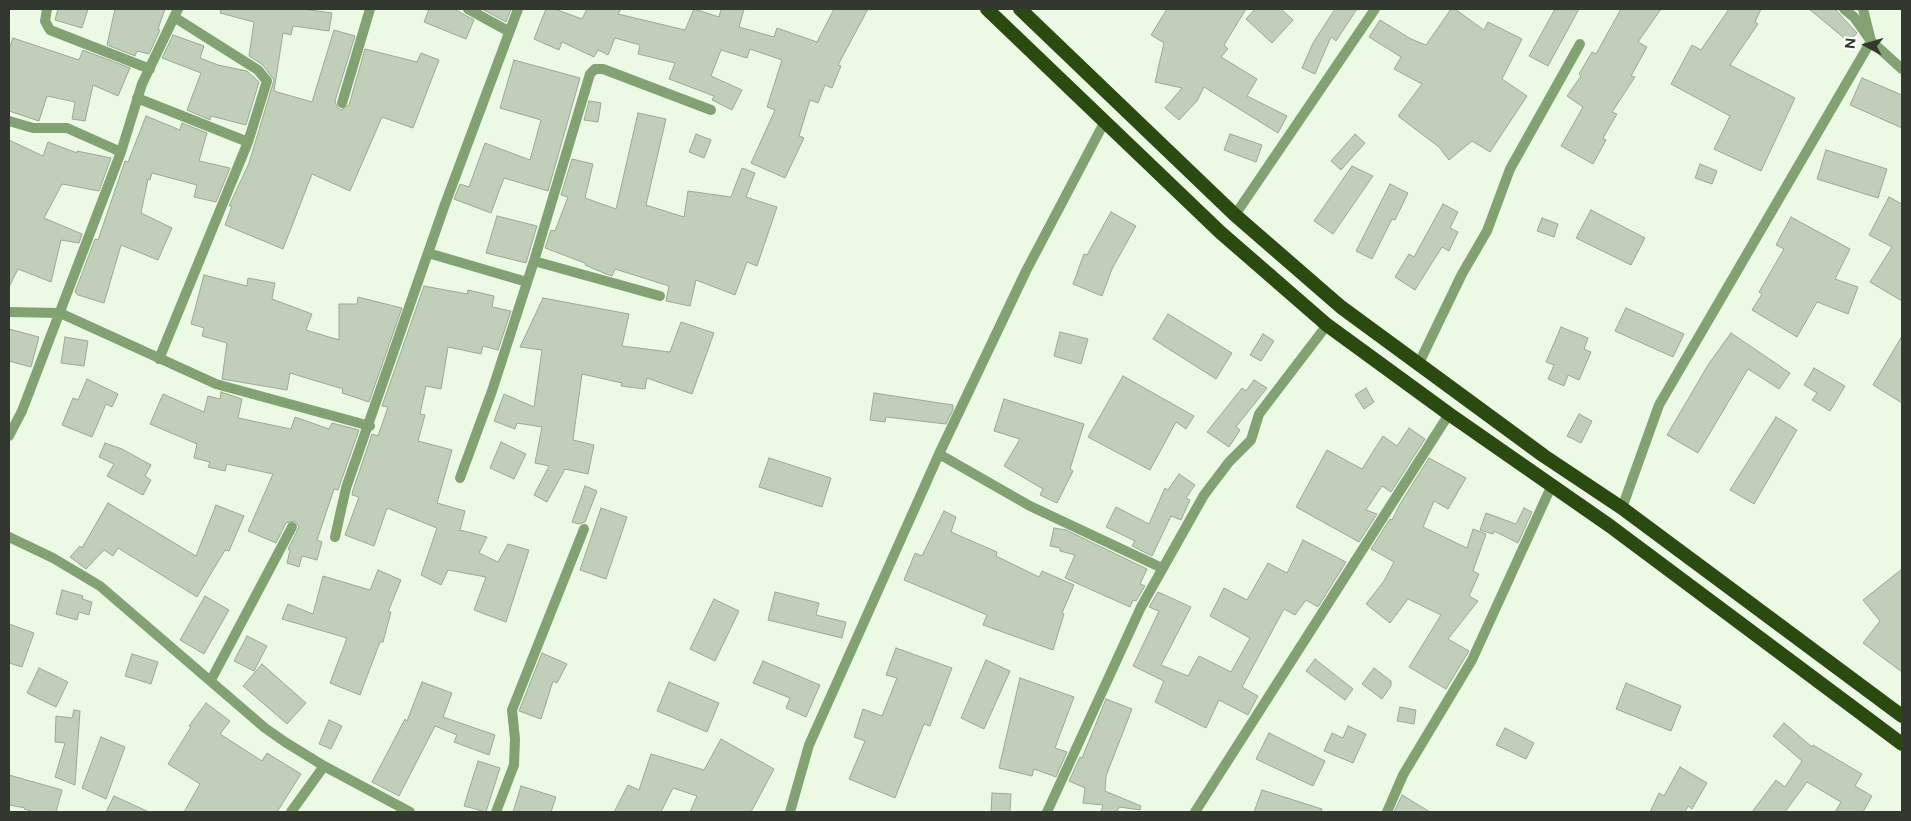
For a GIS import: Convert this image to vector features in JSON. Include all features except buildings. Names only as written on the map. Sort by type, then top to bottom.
[{"type":"highway","points":[[987,9],[1220,232],[1328,325],[1449,414],[1610,526],[1902,744]]},
{"type":"highway","points":[[1020,9],[1235,215],[1341,307],[1544,456],[1622,508],[1900,711]]},
{"type":"street","points":[[47,9],[45,21],[50,30],[150,69]]},
{"type":"street","points":[[342,104],[370,9]]},
{"type":"street","points":[[468,9],[508,31]]},
{"type":"street","points":[[335,537],[346,488],[370,426],[428,253],[508,31],[518,9]]},
{"type":"street","points":[[1235,215],[1374,9]]},
{"type":"street","points":[[1844,9],[1854,16],[1871,41],[1902,69]]},
{"type":"street","points":[[1622,508],[1660,405],[1871,41],[1863,9]]},
{"type":"street","points":[[9,436],[22,411],[121,152],[137,98],[176,13],[258,70],[267,81],[248,142],[159,359]]},
{"type":"street","points":[[1419,364],[1462,274],[1487,231],[1510,169],[1580,44]]},
{"type":"street","points":[[460,478],[492,391],[534,261],[590,74],[596,69],[603,69],[711,110]]},
{"type":"street","points":[[137,98],[248,142]]},
{"type":"street","points":[[9,121],[33,128],[66,128],[121,152]]},
{"type":"street","points":[[790,812],[809,745],[939,454],[1026,271],[1104,121]]},
{"type":"street","points":[[428,253],[527,282]]},
{"type":"street","points":[[534,261],[660,296]]},
{"type":"street","points":[[9,312],[60,313],[216,384],[370,426]]},
{"type":"street","points":[[1047,812],[1140,607],[1204,495],[1229,462],[1250,440],[1258,414],[1328,325]]},
{"type":"street","points":[[1195,812],[1449,414]]},
{"type":"street","points":[[939,454],[1030,506],[1162,568]]},
{"type":"street","points":[[1386,812],[1403,775],[1472,660],[1552,487]]},
{"type":"street","points":[[211,680],[292,526]]},
{"type":"street","points":[[496,812],[514,765],[515,739],[512,710],[584,529]]},
{"type":"street","points":[[9,537],[70,567],[100,586],[265,728],[324,766],[410,812]]},
{"type":"street","points":[[291,812],[324,766]]}]
